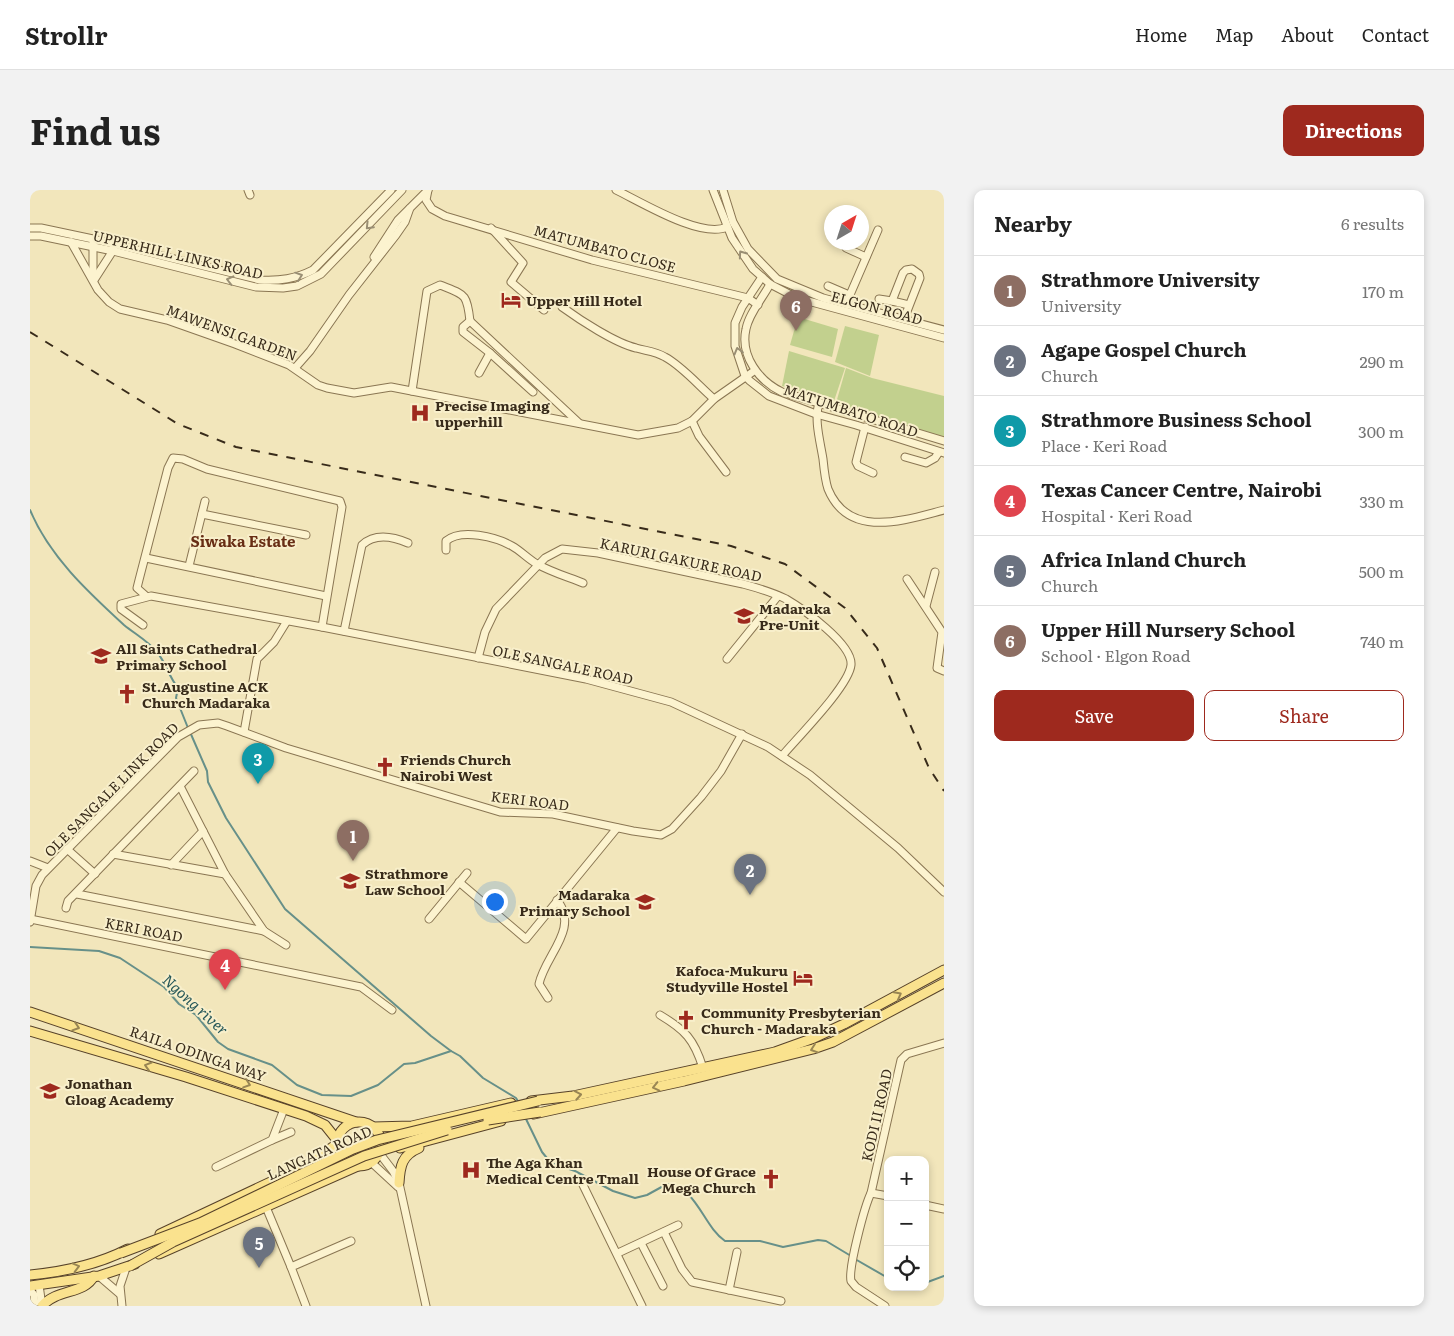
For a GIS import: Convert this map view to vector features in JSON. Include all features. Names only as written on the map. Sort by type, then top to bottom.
[{"type":"main road","name":"LANGATA ROAD","points":[[373,1127],[412,1126],[522,1102],[573,1096],[775,1052],[814,1038],[944,970]]},
{"type":"main road","name":"LANGATA ROAD","points":[[128,1267],[173,1242],[364,1156],[419,1137],[463,1125],[540,1112],[684,1081],[813,1049],[833,1042],[944,983]]},
{"type":"main road","name":"RAILA ODINGA WAY","points":[[30,1012],[356,1122]]},
{"type":"main road","name":"RAILA ODINGA WAY","points":[[30,1031],[306,1116],[325,1125],[337,1142]]},
{"type":"main road","points":[[128,1060],[132,1045]]},
{"type":"main road","name":"LANGATA ROAD","points":[[30,1275],[50,1273],[120,1253],[200,1223],[353,1149],[377,1140],[522,1102]]},
{"type":"main road","name":"LANGATA ROAD","points":[[380,1153],[540,1112]]},
{"type":"main road","points":[[356,1122],[373,1127],[381,1139],[380,1153],[372,1163],[358,1166],[343,1159],[337,1142],[346,1126],[356,1122]]},
{"type":"main road","points":[[400,1188],[400,1166],[409,1152],[447,1136]]},
{"type":"main road","name":"LANGATA ROAD","points":[[120,1253],[309,1164],[337,1142]]},
{"type":"main road","name":"LANGATA ROAD","points":[[35,1286],[97,1276],[128,1267],[358,1166]]},
{"type":"main road","points":[[42,1306],[56,1294],[87,1286],[97,1276]]},
{"type":"street","name":"UPPERHILL LINKS ROAD","points":[[30,236],[92,247],[114,247],[260,280],[281,281],[298,277],[313,270],[391,190]]},
{"type":"street","name":"UPPERHILL LINKS ROAD","points":[[30,228],[41,228],[93,238],[114,247],[256,287],[283,288],[308,282],[329,267],[402,190]]},
{"type":"street","points":[[295,368],[310,351],[370,267],[396,235],[405,222],[410,208],[428,190]]},
{"type":"street","name":"MATUMBATO CLOSE","points":[[428,190],[426,200],[432,209],[445,216],[491,228],[592,260],[748,298],[758,305]]},
{"type":"street","points":[[616,190],[683,222],[715,230],[727,227]]},
{"type":"street","name":"ELGON ROAD","points":[[713,190],[727,227],[741,254],[770,284],[797,298],[944,338]]},
{"type":"street","name":"ELGON ROAD","points":[[723,190],[740,236],[748,249],[769,272],[796,288],[846,304],[944,330]]},
{"type":"street","points":[[491,228],[524,263],[510,282],[544,310]]},
{"type":"street","points":[[846,304],[878,230]]},
{"type":"street","points":[[93,238],[94,280]]},
{"type":"street","points":[[71,242],[94,280]]},
{"type":"street","points":[[94,280],[114,247]]},
{"type":"street","points":[[850,250],[866,258]]},
{"type":"street","points":[[892,301],[903,273],[906,270],[912,269],[919,274],[920,278],[904,319]]},
{"type":"street","points":[[745,376],[735,346],[735,323],[762,277]]},
{"type":"street","name":"MAWENSI GARDEN","points":[[94,280],[98,290],[109,302],[120,308],[187,326],[295,368],[318,385],[346,392],[392,387],[638,435],[678,428],[692,421],[714,399],[754,371]]},
{"type":"street","points":[[754,371],[745,338],[746,328],[770,284]]},
{"type":"street","points":[[412,391],[427,291],[440,285],[465,296],[468,301],[470,321],[579,423]]},
{"type":"street","points":[[828,286],[849,295]]},
{"type":"street","points":[[879,298],[909,305]]},
{"type":"street","points":[[562,307],[582,322],[623,343],[635,348],[648,349],[666,357],[714,399]]},
{"type":"street","points":[[470,321],[463,327],[463,332],[490,353],[533,392]]},
{"type":"street","points":[[479,373],[490,353]]},
{"type":"street","name":"MATUMBATO ROAD","points":[[754,371],[777,389],[944,441]]},
{"type":"street","name":"MATUMBATO ROAD","points":[[745,376],[769,396],[816,414],[942,451]]},
{"type":"street","points":[[798,407],[800,397]]},
{"type":"street","points":[[819,402],[816,414],[827,487],[832,497],[844,511],[860,519],[879,524],[944,510]]},
{"type":"street","points":[[873,419],[856,462],[858,466],[873,473]]},
{"type":"street","points":[[692,421],[700,436],[726,472]]},
{"type":"street","points":[[912,443],[916,432]]},
{"type":"street","points":[[905,457],[926,463],[942,451]]},
{"type":"street","points":[[146,596],[137,588],[168,468],[173,458],[179,458],[207,469],[340,501],[342,506],[322,627]]},
{"type":"street","points":[[189,566],[205,500]]},
{"type":"street","points":[[202,514],[306,535]]},
{"type":"street","points":[[446,550],[445,544],[449,539],[468,534],[511,546],[538,564],[583,583]]},
{"type":"street","points":[[344,631],[362,544],[368,540],[380,538],[396,538],[408,543]]},
{"type":"street","name":"KARURI GAKURE ROAD","points":[[478,658],[485,632],[496,609],[538,564],[553,552],[571,549],[743,584],[778,596],[824,627],[847,651],[851,665],[843,683],[782,756]]},
{"type":"street","points":[[146,558],[326,596]]},
{"type":"street","points":[[926,606],[934,572]]},
{"type":"street","points":[[907,579],[943,634],[937,668],[944,672]]},
{"type":"street","name":"OLE SANGALE ROAD","points":[[143,625],[121,609],[121,604],[146,596],[322,627],[594,681],[671,702],[742,734],[782,756],[837,796],[898,848],[944,892]]},
{"type":"street","points":[[727,659],[778,596]]},
{"type":"street","points":[[244,732],[257,659],[274,642],[287,621]]},
{"type":"street","name":"OLE SANGALE LINK ROAD","points":[[30,921],[36,886],[48,868],[178,737],[193,727],[218,723],[244,732]]},
{"type":"street","name":"KERI ROAD","points":[[244,732],[286,748],[500,812],[538,812],[661,835],[668,832],[701,797],[721,772],[742,734]]},
{"type":"street","points":[[66,908],[68,901],[77,894],[194,771]]},
{"type":"street","points":[[180,786],[225,874],[264,931]]},
{"type":"street","points":[[459,882],[526,939],[617,828]]},
{"type":"street","points":[[171,865],[203,831]]},
{"type":"street","points":[[67,849],[95,874]]},
{"type":"street","points":[[113,854],[225,874]]},
{"type":"street","points":[[30,861],[43,864],[48,868]]},
{"type":"street","points":[[429,919],[467,873]]},
{"type":"street","points":[[77,894],[264,931],[286,945]]},
{"type":"street","points":[[548,998],[539,984],[540,977],[559,942],[566,917],[564,909],[557,900]]},
{"type":"street","name":"KERI ROAD","points":[[30,921],[361,987],[392,1010]]},
{"type":"street","points":[[660,1015],[690,1037],[703,1068]]},
{"type":"street","name":"KODI II ROAD","points":[[872,1192],[901,1060],[907,1054],[944,1043]]},
{"type":"street","points":[[272,1140],[284,1109]]},
{"type":"street","points":[[216,1167],[291,1132]]},
{"type":"street","points":[[380,1153],[393,1172],[400,1188],[426,1306]]},
{"type":"street","points":[[372,1163],[400,1188]]},
{"type":"street","points":[[583,1185],[618,1253],[642,1306]]},
{"type":"street","points":[[884,1195],[872,1192],[867,1201],[850,1278],[853,1284],[885,1306]]},
{"type":"street","points":[[929,1206],[944,1209]]},
{"type":"street","points":[[266,1207],[306,1306]]},
{"type":"street","points":[[618,1253],[678,1225]]},
{"type":"street","points":[[664,1232],[686,1277],[699,1284],[782,1301]]},
{"type":"street","points":[[291,1268],[351,1241]]},
{"type":"street","points":[[642,1243],[663,1286]]},
{"type":"street","points":[[729,1290],[737,1252]]},
{"type":"street","points":[[122,1306],[120,1294],[123,1273],[128,1267]]},
{"type":"street","points":[[97,1276],[120,1294]]},
{"type":"street","points":[[35,1286],[42,1306]]},
{"type":"street","points":[[30,1290],[34,1295],[35,1306]]},
{"type":"green space","points":[[798,317],[838,329],[832,357],[790,345]]},
{"type":"green space","points":[[845,326],[879,335],[870,376],[835,362]]},
{"type":"green space","points":[[789,351],[845,368],[834,401],[782,386]]},
{"type":"green space","points":[[846,368],[872,378],[944,396],[944,437],[836,403]]},
{"type":"waterway","points":[[30,510],[48,543],[83,586],[124,625],[150,644],[160,656],[178,688],[176,698],[188,728]]},
{"type":"waterway","points":[[190,732],[207,771],[208,782],[226,818],[285,909],[431,1036],[460,1056],[483,1078],[516,1098],[519,1103]]},
{"type":"waterway","name":"Ngong river","points":[[30,947],[99,951],[120,958],[164,987],[179,1004],[196,1015],[218,1042],[228,1049],[272,1065],[297,1085],[322,1095],[351,1096],[378,1085],[404,1064],[415,1063],[451,1051]]},
{"type":"waterway","name":"Ngong river","points":[[526,1119],[542,1152],[551,1163],[575,1171],[613,1191],[635,1198],[647,1195],[667,1184],[677,1187],[693,1199],[717,1234],[725,1241],[760,1241],[783,1247],[818,1240],[826,1241],[851,1256]]},
{"type":"waterway","name":"Ngong river","points":[[855,1259],[884,1276]]},
{"type":"waterway","name":"Ngong river","points":[[929,1282],[944,1276]]},
{"type":"railway","points":[[30,332],[178,424],[236,447],[731,546],[785,564],[845,608],[877,648],[929,768],[944,791]]},
{"type":"place","name":"Upper Hill Hotel","points":[[511,300]]},
{"type":"place","name":"Upper Hill Nursery School","points":[[796,331]]},
{"type":"place","name":"Precise Imaging upperhill","points":[[420,413]]},
{"type":"place","name":"Madaraka Pre-Unit","points":[[744,616]]},
{"type":"place","name":"All Saints Cathedral Primary School","points":[[101,656]]},
{"type":"place","name":"St.Augustine ACK Church Madaraka","points":[[127,694]]},
{"type":"place","name":"Friends Church Nairobi West","points":[[385,767]]},
{"type":"place","name":"Strathmore Business School","points":[[258,784]]},
{"type":"place","name":"Strathmore University","points":[[353,861]]},
{"type":"place","name":"Strathmore Law School","points":[[350,881]]},
{"type":"place","name":"Agape Gospel Church","points":[[750,895]]},
{"type":"place","name":"Madaraka Primary School","points":[[645,902]]},
{"type":"place","name":"Kafoca-Mukuru Studyville Hostel","points":[[803,978]]},
{"type":"place","name":"Texas Cancer Centre, Nairobi","points":[[225,990]]},
{"type":"place","name":"Community Presbyterian Church - Madaraka","points":[[686,1020]]},
{"type":"place","name":"Jonathan Gloag Academy","points":[[50,1091]]},
{"type":"place","name":"The Aga Khan Medical Centre Tmall","points":[[471,1170]]},
{"type":"place","name":"House Of Grace Mega Church","points":[[771,1179]]},
{"type":"place","name":"Africa Inland Church","points":[[259,1268]]},
{"type":"district","name":"Siwaka Estate","points":[[243,540]]}]
